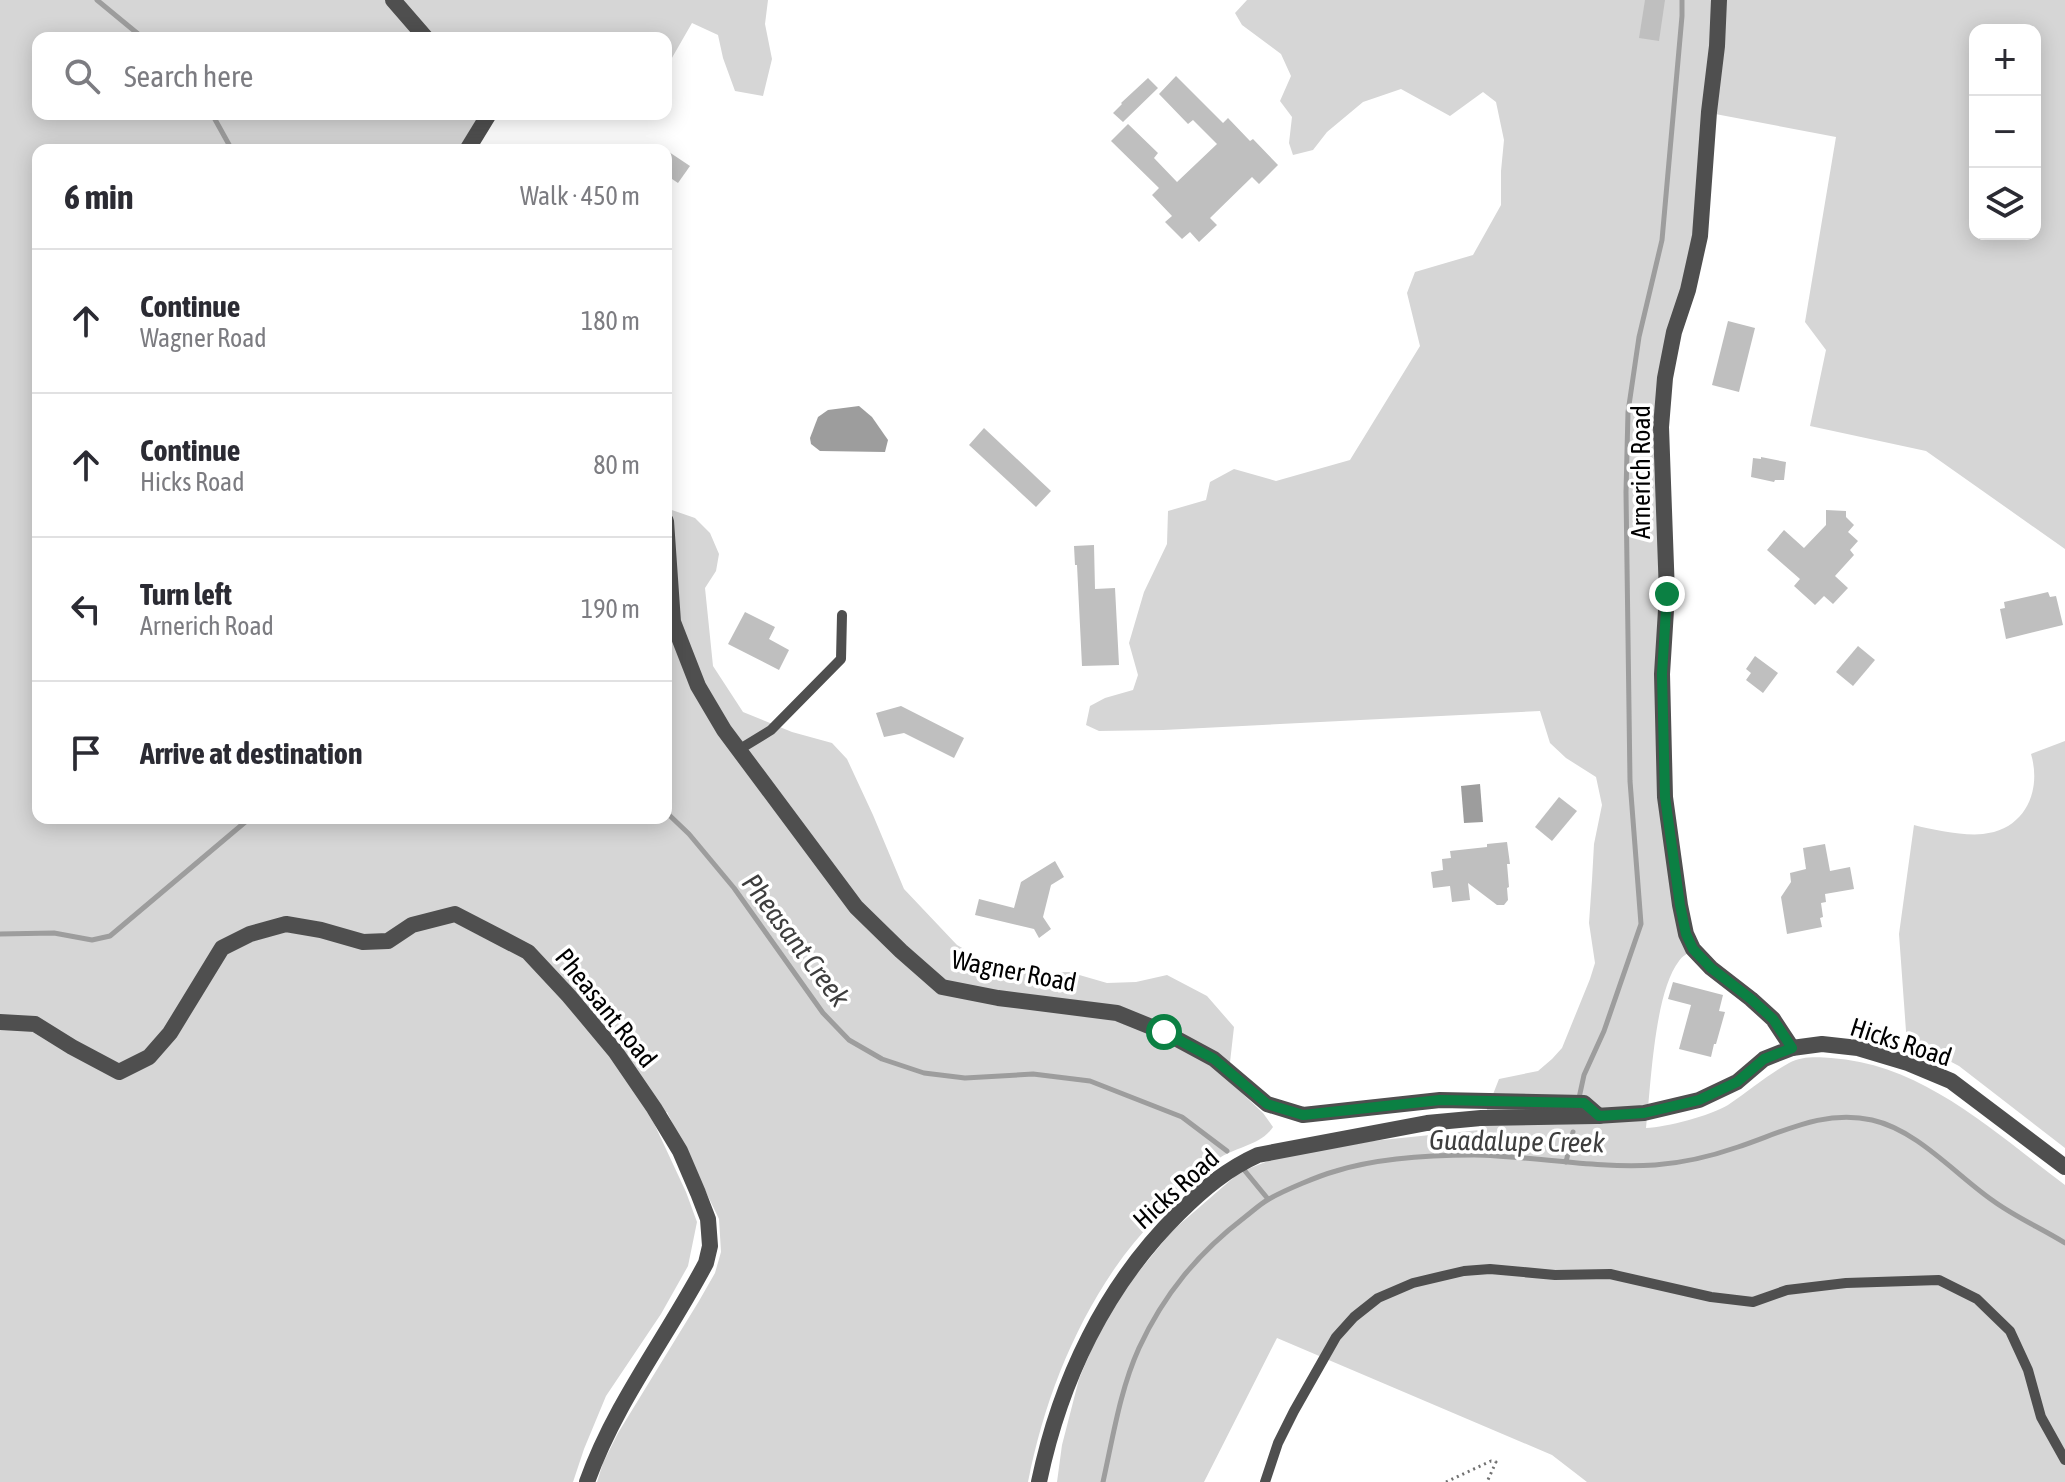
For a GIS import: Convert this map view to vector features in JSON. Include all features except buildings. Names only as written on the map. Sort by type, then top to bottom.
[{"type":"street","points":[[393,0],[421,32]]},
{"type":"street","name":"Arnerich Road","points":[[1719,0],[1700,236],[1688,290],[1674,332],[1665,378],[1661,427],[1667,594],[1662,674],[1665,797],[1680,905],[1686,934],[1693,949],[1711,968],[1773,1019],[1792,1048]]},
{"type":"street","points":[[471,144],[485,120]]},
{"type":"street","name":"Wagner Road","points":[[672,608],[673,622],[698,686],[724,730],[856,907],[942,987],[998,998],[1117,1013],[1164,1032],[1214,1059],[1267,1104],[1303,1115],[1440,1100],[1584,1103],[1599,1116]]},
{"type":"street","name":"Pheasant Road","points":[[0,1022],[35,1024],[119,1072],[149,1057],[170,1033],[222,948],[250,934],[286,924],[363,942],[388,941],[412,925],[455,914],[528,952],[615,1051],[654,1108],[680,1151],[708,1219],[710,1246],[706,1263],[618,1411],[587,1482]]},
{"type":"street","name":"Hicks Road","points":[[1039,1482],[1057,1411],[1105,1307],[1136,1261],[1166,1225],[1236,1165],[1258,1155],[1427,1123],[1481,1118],[1644,1113],[1699,1100],[1737,1082],[1764,1059],[1792,1048],[1822,1044],[1858,1048],[1908,1063],[1951,1081],[2065,1167]]},
{"type":"lane","points":[[740,749],[771,730],[841,659],[842,615]]},
{"type":"lane","points":[[1265,1482],[1278,1443],[1294,1411],[1336,1337],[1354,1317],[1378,1298],[1413,1283],[1464,1271],[1490,1269],[1555,1275],[1610,1274],[1711,1297],[1753,1302],[1787,1290],[1939,1280],[1977,1299],[2010,1331],[2028,1370],[2041,1417],[2065,1460]]},
{"type":"path","points":[[1446,1482],[1491,1461],[1496,1462],[1487,1482]]},
{"type":"shaded area","points":[[0,0],[768,0],[765,24],[772,59],[763,96],[735,91],[718,35],[692,23],[672,58],[672,32],[32,32],[32,120],[476,120],[462,144],[32,144],[32,824],[672,824],[672,510],[695,518],[710,533],[719,554],[716,571],[705,588],[713,666],[743,712],[792,732],[832,743],[847,759],[904,889],[957,945],[990,964],[1024,973],[1069,972],[1107,983],[1136,982],[1167,975],[1207,996],[1234,1027],[1228,1080],[1263,1113],[1273,1127],[1256,1141],[1221,1157],[1206,1169],[1154,1220],[1115,1268],[1085,1318],[1061,1370],[1028,1482],[597,1482],[618,1433],[715,1273],[721,1252],[719,1219],[667,1112],[652,1119],[697,1222],[688,1266],[661,1314],[606,1396],[573,1482],[0,1482]]},
{"type":"shaded area","points":[[1247,0],[2065,0],[2065,549],[1926,451],[1810,426],[1826,350],[1805,322],[1836,137],[1710,113],[1700,236],[1665,378],[1665,797],[1693,949],[1679,961],[1664,995],[1655,1041],[1646,1128],[1665,1126],[1720,1109],[1794,1061],[1831,1058],[1865,1063],[1927,1087],[1984,1123],[2065,1185],[2065,1482],[1587,1482],[1552,1455],[1277,1338],[1204,1482],[1057,1482],[1062,1445],[1079,1379],[1109,1308],[1172,1231],[1240,1172],[1273,1159],[1372,1141],[1479,1130],[1499,1079],[1538,1071],[1562,1048],[1595,963],[1589,923],[1594,844],[1602,805],[1596,777],[1566,758],[1550,743],[1540,711],[1163,730],[1099,731],[1086,725],[1090,706],[1133,690],[1138,675],[1129,643],[1144,592],[1167,544],[1168,511],[1206,500],[1210,482],[1234,469],[1276,481],[1350,460],[1420,346],[1407,293],[1415,272],[1473,255],[1501,205],[1504,140],[1496,102],[1483,92],[1450,116],[1401,89],[1363,102],[1327,132],[1313,150],[1293,155],[1289,143],[1292,117],[1280,101],[1291,76],[1281,54],[1242,25],[1235,13]]},
{"type":"shaded area","points":[[859,406],[872,417],[888,440],[885,452],[820,451],[811,444],[810,438],[818,417],[828,410]]},
{"type":"shaded area","points":[[2065,741],[2065,1148],[1959,1066],[1907,1045],[1899,934],[1914,825],[1948,832],[1983,834],[2010,825],[2020,817],[2032,795],[2034,768],[2031,754]]},
{"type":"shaded area","points":[[1480,784],[1483,822],[1464,823],[1461,786]]},
{"type":"waterway","name":"Pheasant Creek","points":[[97,0],[136,32]]},
{"type":"waterway","points":[[1579,1098],[1584,1075],[1604,1031],[1641,924],[1630,781],[1626,492],[1628,412],[1639,337],[1662,240],[1682,0]]},
{"type":"waterway","name":"Pheasant Creek","points":[[215,120],[229,144]]},
{"type":"waterway","name":"Pheasant Creek","points":[[672,818],[734,888],[823,1013],[849,1040],[882,1059],[924,1073],[965,1078],[1033,1074],[1090,1081],[1182,1117],[1227,1151]]},
{"type":"waterway","points":[[0,934],[54,933],[92,940],[110,936],[243,824]]},
{"type":"waterway","name":"Guadalupe Creek","points":[[1103,1482],[1132,1364],[1171,1292],[1212,1245],[1266,1201],[1311,1180],[1352,1167],[1404,1158],[1474,1155],[1610,1165],[1666,1164],[1718,1153],[1804,1124],[1854,1117],[1889,1125],[1905,1133],[2001,1206],[2065,1243]]},
{"type":"waterway","points":[[1566,1162],[1573,1132]]},
{"type":"waterway","name":"Pheasant Creek","points":[[1245,1171],[1268,1199]]},
{"type":"route","points":[[1164,1032],[1214,1059],[1267,1104],[1303,1115],[1440,1100],[1584,1103],[1599,1116],[1644,1113],[1699,1100],[1737,1082],[1764,1059],[1792,1048],[1773,1019],[1711,968],[1693,949],[1686,934],[1665,797],[1662,674],[1667,594]]}]
